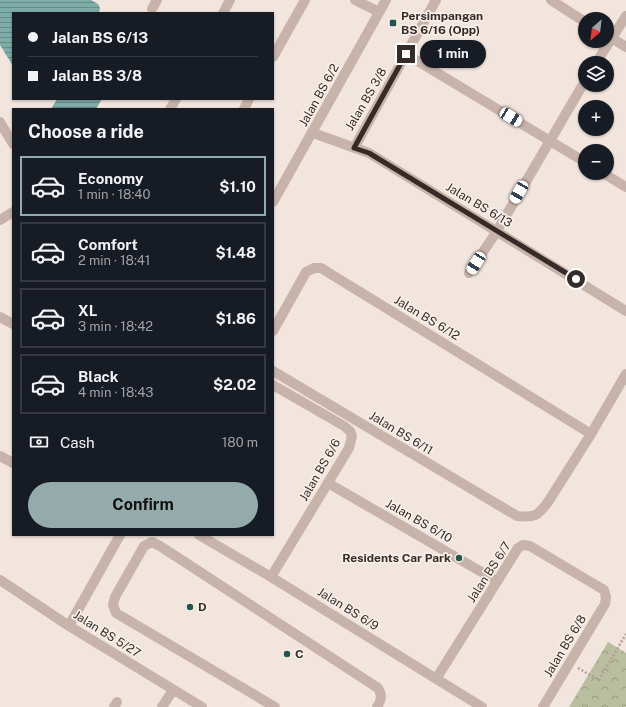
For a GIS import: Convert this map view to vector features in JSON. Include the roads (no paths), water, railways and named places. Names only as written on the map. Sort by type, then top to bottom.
[{"type":"street","points":[[224,12],[230,0]]},
{"type":"street","points":[[274,55],[305,0]]},
{"type":"street","points":[[355,0],[379,12]]},
{"type":"street","name":"Jalan BS 6/2","points":[[274,200],[313,133],[386,0]]},
{"type":"street","name":"Jalan BS 3/8","points":[[354,148],[436,0]]},
{"type":"street","points":[[551,0],[578,17]]},
{"type":"street","points":[[614,31],[626,16]]},
{"type":"street","points":[[614,40],[626,47]]},
{"type":"street","points":[[406,54],[578,158]]},
{"type":"street","points":[[469,274],[497,230],[579,92]]},
{"type":"street","points":[[0,122],[12,142]]},
{"type":"street","name":"Jalan BS 6/13","points":[[313,133],[369,153],[497,230],[626,311]]},
{"type":"street","points":[[614,180],[626,187]]},
{"type":"street","points":[[0,220],[12,213]]},
{"type":"street","name":"Jalan BS 6/12","points":[[274,329],[306,272],[314,268],[321,268],[592,434]]},
{"type":"street","points":[[0,317],[12,323]]},
{"type":"street","name":"Jalan BS 6/11","points":[[274,372],[517,516],[530,518],[540,513],[592,434]]},
{"type":"street","points":[[592,434],[626,374]]},
{"type":"street","name":"Jalan BS 6/6","points":[[271,576],[352,442],[350,430],[274,386]]},
{"type":"street","points":[[0,456],[12,462]]},
{"type":"street","name":"Jalan BS 6/10","points":[[328,483],[497,581]]},
{"type":"street","points":[[70,626],[119,536]]},
{"type":"street","name":"Jalan BS 6/9","points":[[201,536],[271,576],[482,707]]},
{"type":"street","points":[[275,707],[116,613],[113,605],[116,597],[144,546],[152,542],[160,546],[378,688],[382,699],[377,707]]},
{"type":"street","name":"Jalan BS 6/7","points":[[436,679],[518,548],[523,545],[530,546],[604,590],[606,597]]},
{"type":"street","name":"Jalan BS 5/27","points":[[0,580],[70,626],[202,707]]},
{"type":"street","name":"Jalan BS 6/8","points":[[543,707],[605,604],[606,597]]},
{"type":"street","points":[[162,707],[173,690]]},
{"type":"water","points":[[0,0],[91,0],[98,4],[100,8],[99,12],[12,12],[12,64],[0,45]]},
{"type":"water","points":[[56,100],[101,100],[97,108],[52,108]]},
{"type":"place","name":"Persimpangan BS 6/16 (Opp)","points":[[393,23]]},
{"type":"place","name":"Residents Car Park","points":[[459,558]]},
{"type":"place","name":"D","points":[[190,607]]},
{"type":"place","name":"C","points":[[287,654]]}]
